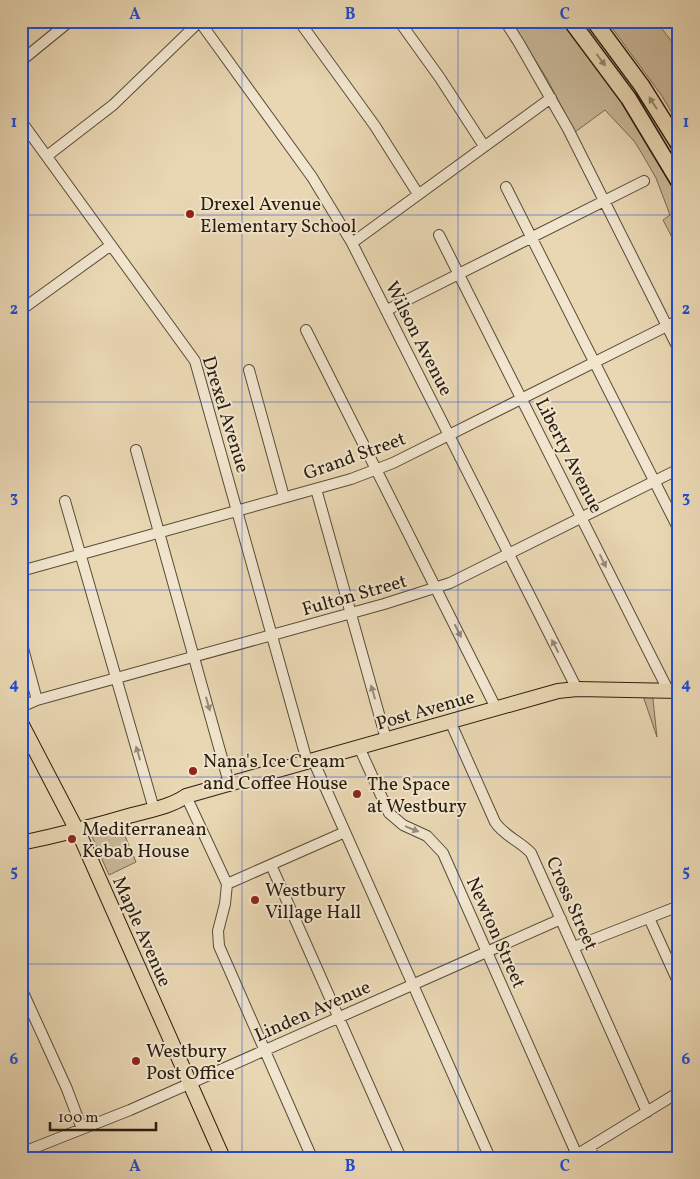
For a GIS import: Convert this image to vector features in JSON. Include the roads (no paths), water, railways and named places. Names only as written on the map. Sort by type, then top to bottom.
[{"type":"highway","points":[[572,21],[628,98],[679,182]]},
{"type":"highway","points":[[594,21],[642,86],[679,145]]},
{"type":"main road","name":"Post Avenue","points":[[22,842],[35,835],[75,827],[152,805],[176,803],[186,796],[229,783],[558,691],[577,689],[673,691]]},
{"type":"main road","name":"Maple Avenue","points":[[21,723],[75,827],[223,1158]]},
{"type":"street","points":[[21,61],[58,25],[70,21]]},
{"type":"street","points":[[47,156],[113,105],[200,21]]},
{"type":"street","name":"Wilson Avenue","points":[[200,21],[312,177],[352,243],[577,689]]},
{"type":"street","points":[[299,21],[375,126],[418,194]]},
{"type":"street","points":[[399,21],[440,78],[484,146]]},
{"type":"street","points":[[505,21],[551,98],[679,350]]},
{"type":"street","points":[[352,243],[551,98]]},
{"type":"street","name":"Drexel Avenue","points":[[21,121],[195,361],[310,761],[345,832],[490,1158]]},
{"type":"street","points":[[387,310],[644,181]]},
{"type":"street","points":[[506,187],[679,530]]},
{"type":"street","name":"Liberty Avenue","points":[[439,235],[582,518],[673,691]]},
{"type":"street","points":[[21,310],[111,246]]},
{"type":"street","name":"Grand Street","points":[[21,571],[351,479],[393,463],[679,320]]},
{"type":"street","points":[[306,330],[496,708]]},
{"type":"street","points":[[249,370],[284,498]]},
{"type":"street","points":[[136,450],[229,783]]},
{"type":"street","name":"Fulton Street","points":[[21,707],[38,700],[351,614],[450,583],[679,469]]},
{"type":"street","points":[[316,489],[386,739]]},
{"type":"street","points":[[66,501],[152,805]]},
{"type":"street","points":[[21,641],[38,700]]},
{"type":"street","name":"Cross Street","points":[[450,721],[495,822],[504,833],[523,844],[531,853],[647,1112]]},
{"type":"street","name":"Newton Street","points":[[359,747],[389,813],[403,825],[427,836],[443,853],[574,1156]]},
{"type":"street","points":[[186,796],[227,884],[225,904],[218,930],[219,946],[312,1158]]},
{"type":"street","points":[[227,884],[345,832]]},
{"type":"street","points":[[271,865],[401,1158]]},
{"type":"street","points":[[574,947],[679,906]]},
{"type":"street","points":[[649,918],[679,984]]},
{"type":"street","name":"Linden Avenue","points":[[21,1153],[190,1083],[561,919]]},
{"type":"street","points":[[21,988],[67,1089],[82,1129]]},
{"type":"street","points":[[574,1156],[678,1094]]},
{"type":"street","points":[[590,1147],[594,1158]]},
{"type":"place","name":"Drexel Avenue Elementary School","points":[[190,214]]},
{"type":"place","name":"Nana's Ice Cream and Coffee House","points":[[193,771]]},
{"type":"place","name":"The Space at Westbury","points":[[357,794]]},
{"type":"place","name":"Mediterranean Kebab House","points":[[72,839]]},
{"type":"place","name":"Westbury Village Hall","points":[[255,900]]},
{"type":"place","name":"Westbury Post Office","points":[[136,1061]]}]
